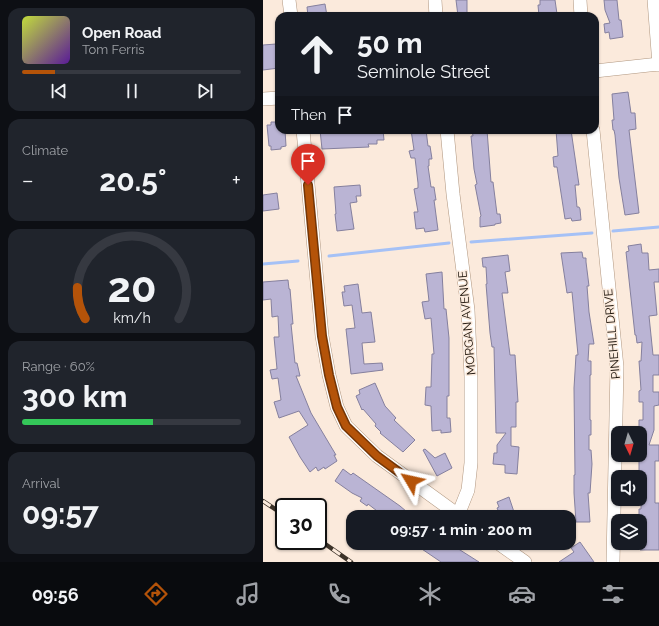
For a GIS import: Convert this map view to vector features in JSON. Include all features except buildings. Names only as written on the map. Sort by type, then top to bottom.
[{"type":"street","points":[[289,0],[290,12]]},
{"type":"street","points":[[435,0],[436,12]]},
{"type":"street","points":[[580,0],[581,12]]},
{"type":"street","points":[[599,71],[659,64],[654,0]]},
{"type":"street","points":[[263,99],[275,98]]},
{"type":"street","points":[[303,134],[322,336],[329,375],[337,407],[346,426],[377,456],[452,510]]},
{"type":"street","name":"MORGAN AVENUE","points":[[447,134],[453,194],[468,310],[471,377],[471,463],[468,490],[462,510]]},
{"type":"street","name":"PINEHILL DRIVE","points":[[593,134],[617,367],[613,562]]},
{"type":"street","points":[[508,550],[525,562]]},
{"type":"waterway","points":[[613,231],[659,227]]},
{"type":"waterway","points":[[471,242],[592,233]]},
{"type":"waterway","points":[[329,256],[449,243]]},
{"type":"waterway","points":[[263,264],[298,261]]},
{"type":"railway","points":[[263,501],[275,509]]},
{"type":"railway","points":[[327,545],[351,562]]},
{"type":"route","points":[[308,185],[322,336],[329,375],[337,407],[346,426],[377,456],[411,481]]}]
